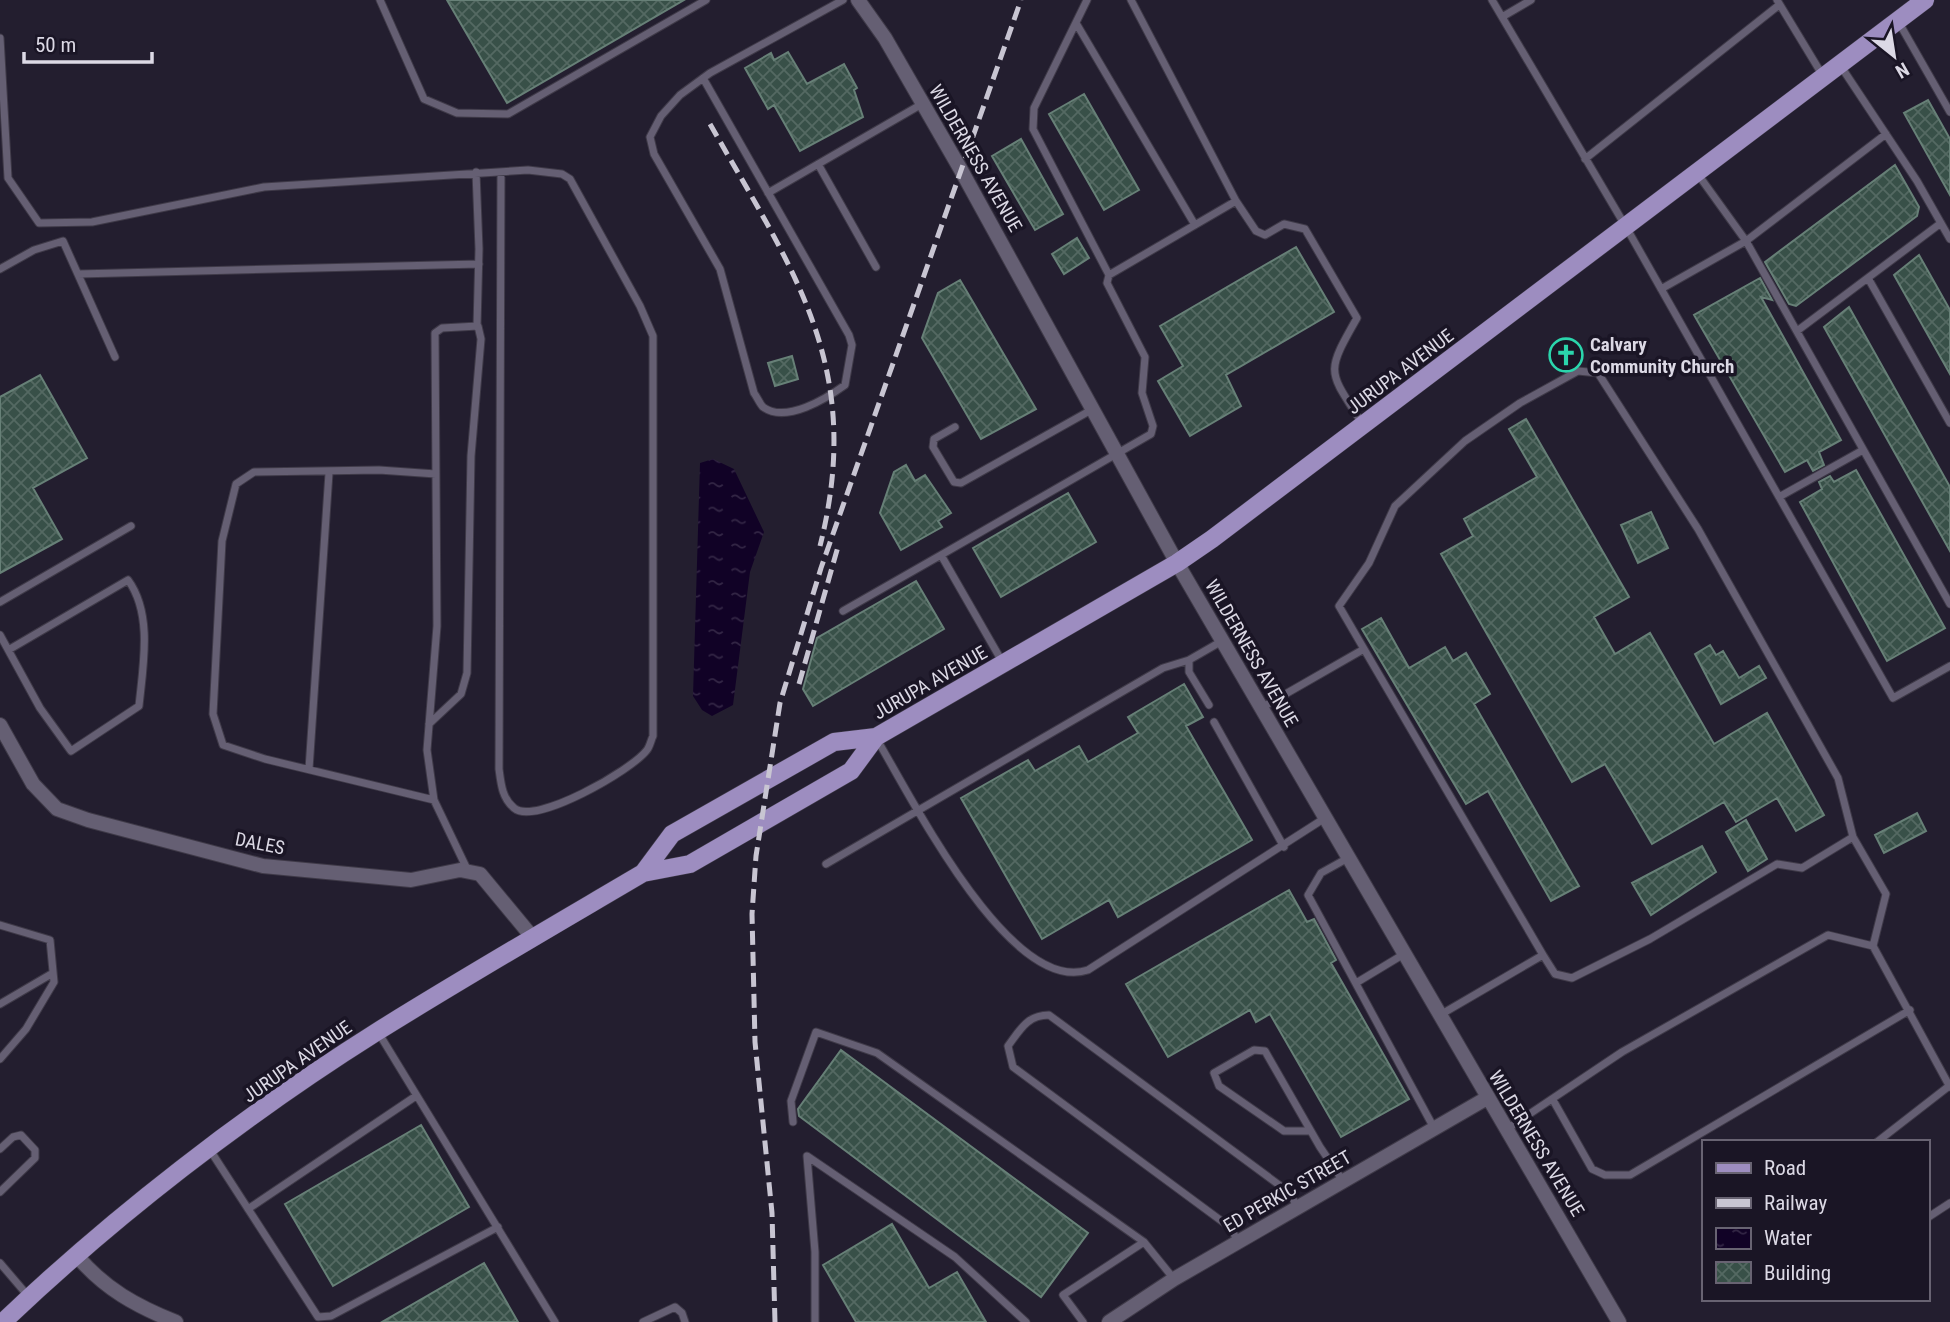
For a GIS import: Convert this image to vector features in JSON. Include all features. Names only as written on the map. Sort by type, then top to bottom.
[{"type":"main road","name":"JURUPA AVENUE","points":[[3,1322],[77,1256],[209,1150],[377,1032],[643,873],[690,864],[850,771],[876,737],[1177,564],[1925,0]]},
{"type":"main road","name":"JURUPA AVENUE","points":[[643,873],[672,834],[834,742],[876,737]]},
{"type":"street","name":"WILDERNESS AVENUE","points":[[858,0],[885,38],[922,103],[1177,564],[1619,1322]]},
{"type":"street","name":"DALES","points":[[0,725],[46,801],[57,809],[88,820],[263,866],[411,880],[460,870],[468,872]]},
{"type":"street","points":[[468,872],[480,874],[533,939]]},
{"type":"street","name":"ED PERKIC STREET","points":[[1109,1322],[1174,1279],[1487,1098]]},
{"type":"street","points":[[77,1256],[96,1278],[132,1304],[176,1322]]},
{"type":"lane","points":[[380,0],[424,99],[457,113],[508,114],[706,0]]},
{"type":"lane","points":[[703,78],[849,335],[852,345],[845,384],[831,395],[793,411],[778,413],[763,407],[754,393],[720,270],[654,154],[650,137],[661,116],[680,94],[703,78],[843,0]]},
{"type":"lane","points":[[843,611],[1151,434],[1153,426],[1142,393],[1144,357],[1107,283],[1109,275],[1033,129],[1034,108],[1087,0]]},
{"type":"lane","points":[[1132,0],[1237,201],[1256,231],[1265,235],[1284,224],[1305,229],[1357,318],[1335,357],[1335,380],[1363,425]]},
{"type":"lane","points":[[1492,0],[1626,227],[1893,698],[1950,666]]},
{"type":"lane","points":[[1502,17],[1531,0]]},
{"type":"lane","points":[[1585,159],[1778,3],[1824,77]]},
{"type":"lane","points":[[1898,21],[1950,112]]},
{"type":"lane","points":[[1076,23],[1195,225]]},
{"type":"lane","points":[[0,38],[6,163],[12,183],[39,223],[92,222],[264,187],[528,170],[562,174],[570,179],[640,306],[653,337],[653,736],[646,751],[610,778],[548,809],[524,812],[515,810],[503,795],[499,769],[501,172]]},
{"type":"lane","points":[[1840,65],[1950,239]]},
{"type":"lane","points":[[768,193],[922,103]]},
{"type":"lane","points":[[1661,289],[1746,241],[1886,134]]},
{"type":"lane","points":[[818,164],[876,267]]},
{"type":"lane","points":[[429,724],[461,694],[467,673],[471,456],[481,339],[477,327],[479,264],[476,172]]},
{"type":"lane","points":[[1697,173],[1746,241],[1950,604]]},
{"type":"lane","points":[[0,185],[12,183]]},
{"type":"lane","points":[[1109,275],[1237,201]]},
{"type":"lane","points":[[1797,331],[1941,223]]},
{"type":"lane","points":[[0,269],[34,250],[63,240],[115,357]]},
{"type":"lane","points":[[78,274],[479,264]]},
{"type":"lane","points":[[1868,278],[1950,423]]},
{"type":"lane","points":[[468,872],[434,800],[427,750],[437,626],[435,333],[442,328],[477,327]]},
{"type":"lane","points":[[1853,837],[1802,868],[1777,864],[1650,939],[1572,978],[1555,974],[1339,606],[1369,563],[1395,506],[1465,441],[1520,403],[1578,371],[1598,373],[1698,529],[1838,778],[1853,837],[1886,894],[1873,946],[1950,1086],[1880,1140]]},
{"type":"lane","points":[[955,427],[934,439],[933,447],[954,482],[961,484],[1093,409]]},
{"type":"lane","points":[[1779,497],[1863,450]]},
{"type":"lane","points":[[434,800],[223,745],[213,714],[222,541],[236,484],[254,472],[379,471],[436,474]]},
{"type":"lane","points":[[309,769],[329,472]]},
{"type":"lane","points":[[0,602],[131,526]]},
{"type":"lane","points":[[941,555],[1003,664]]},
{"type":"lane","points":[[0,635],[40,708],[71,751],[138,706],[144,656],[140,597],[128,580],[9,649]]},
{"type":"lane","points":[[826,864],[1163,668],[1189,660],[1222,641]]},
{"type":"lane","points":[[1261,708],[1364,649]]},
{"type":"lane","points":[[1189,660],[1189,672],[1209,705]]},
{"type":"lane","points":[[1213,722],[1284,847]]},
{"type":"lane","points":[[876,737],[963,884],[1005,936],[1033,956],[1066,973],[1088,970],[1284,847],[1325,818]]},
{"type":"lane","points":[[1348,858],[1321,873],[1308,895],[1435,1128]]},
{"type":"lane","points":[[0,925],[50,940],[54,982],[26,1029],[0,1059]]},
{"type":"lane","points":[[1506,1129],[1622,1052],[1828,935],[1873,946]]},
{"type":"lane","points":[[1356,983],[1404,954]]},
{"type":"lane","points":[[1439,1015],[1543,954]]},
{"type":"lane","points":[[0,1004],[53,973]]},
{"type":"lane","points":[[1553,1100],[1592,1169],[1605,1175],[1630,1175],[1910,1010]]},
{"type":"lane","points":[[1238,1242],[1231,1228],[1013,1067],[1008,1046],[1028,1020],[1037,1015],[1049,1015],[1290,1193],[1297,1207]]},
{"type":"lane","points":[[377,1032],[555,1322]]},
{"type":"lane","points":[[793,1122],[791,1101],[816,1032],[877,1054],[1144,1242],[1174,1279]]},
{"type":"lane","points":[[1310,1131],[1284,1131],[1219,1086],[1214,1073],[1254,1050],[1265,1051],[1310,1131],[1343,1181]]},
{"type":"lane","points":[[248,1209],[416,1096]]},
{"type":"lane","points":[[0,1149],[13,1137],[21,1135],[35,1150],[35,1158],[0,1192]]},
{"type":"lane","points":[[209,1150],[318,1317],[331,1316],[498,1227]]},
{"type":"lane","points":[[815,1322],[815,1252],[807,1156],[955,1257],[1026,1322]]},
{"type":"lane","points":[[1929,1217],[1950,1203]]},
{"type":"lane","points":[[1083,1322],[1063,1295],[1144,1242]]},
{"type":"lane","points":[[0,1263],[30,1298]]},
{"type":"lane","points":[[643,1322],[675,1307],[682,1313],[685,1322]]},
{"type":"water","points":[[713,459],[734,469],[764,532],[750,572],[733,705],[712,716],[702,710],[693,696],[700,463]]},
{"type":"building","points":[[447,0],[684,0],[507,103]]},
{"type":"building","points":[[788,52],[807,84],[844,64],[857,88],[854,90],[863,117],[800,151],[774,105],[768,109],[745,68],[771,53],[774,60]]},
{"type":"building","points":[[1084,94],[1139,190],[1104,210],[1049,114]]},
{"type":"building","points":[[1928,100],[1950,139],[1950,195],[1904,113]]},
{"type":"building","points":[[1021,139],[1063,214],[1035,230],[992,156]]},
{"type":"building","points":[[1895,165],[1919,207],[1917,216],[1796,306],[1789,304],[1765,262]]},
{"type":"building","points":[[1077,238],[1089,258],[1064,274],[1052,254]]},
{"type":"building","points":[[1296,247],[1334,312],[1226,375],[1241,406],[1190,436],[1158,381],[1183,366],[1160,326]]},
{"type":"building","points":[[1919,255],[1950,310],[1950,374],[1894,275]]},
{"type":"building","points":[[1760,278],[1772,300],[1761,297],[1841,440],[1819,452],[1824,465],[1813,471],[1807,460],[1785,472],[1694,315]]},
{"type":"building","points":[[960,280],[1036,409],[981,439],[922,338],[938,293]]},
{"type":"building","points":[[1849,307],[1950,487],[1950,551],[1824,327]]},
{"type":"building","points":[[792,356],[798,379],[775,386],[768,363]]},
{"type":"building","points":[[40,375],[87,458],[33,488],[62,539],[0,573],[0,397]]},
{"type":"building","points":[[1526,419],[1629,597],[1594,617],[1615,654],[1650,633],[1714,744],[1767,713],[1824,815],[1796,831],[1777,798],[1736,822],[1724,802],[1652,844],[1605,764],[1572,782],[1441,554],[1473,536],[1464,519],[1537,477],[1509,429]]},
{"type":"building","points":[[906,465],[915,481],[925,475],[951,513],[938,521],[942,527],[901,550],[880,513],[894,472]]},
{"type":"building","points":[[1856,470],[1945,628],[1887,661],[1800,502],[1822,489],[1819,482],[1830,476],[1834,482]]},
{"type":"building","points":[[1068,493],[1096,542],[1001,597],[973,548]]},
{"type":"building","points":[[1651,512],[1668,548],[1638,563],[1621,525]]},
{"type":"building","points":[[916,581],[944,629],[813,706],[803,689],[817,638]]},
{"type":"building","points":[[1381,618],[1409,668],[1445,647],[1453,661],[1466,653],[1490,694],[1474,704],[1579,886],[1551,901],[1488,791],[1466,804],[1362,629]]},
{"type":"building","points":[[1710,645],[1716,655],[1723,651],[1739,678],[1759,666],[1766,678],[1721,704],[1695,654]]},
{"type":"building","points":[[1184,684],[1203,717],[1186,726],[1252,840],[1118,917],[1109,900],[1042,939],[961,798],[1028,760],[1035,771],[1079,746],[1088,762],[1138,733],[1128,717]]},
{"type":"building","points":[[1917,813],[1926,831],[1884,853],[1875,835]]},
{"type":"building","points":[[1746,820],[1767,859],[1748,871],[1726,832]]},
{"type":"building","points":[[1702,846],[1716,872],[1651,915],[1632,883]]},
{"type":"building","points":[[1289,890],[1307,922],[1314,919],[1336,960],[1331,963],[1409,1099],[1341,1137],[1270,1014],[1256,1022],[1250,1010],[1168,1057],[1126,984]]},
{"type":"building","points":[[841,1050],[1088,1233],[1041,1297],[799,1116],[798,1109]]},
{"type":"building","points":[[421,1125],[469,1207],[333,1286],[285,1204]]},
{"type":"building","points":[[892,1224],[929,1288],[957,1272],[986,1322],[856,1322],[823,1265]]},
{"type":"building","points":[[484,1263],[518,1322],[382,1322]]},
{"type":"railway","points":[[775,1322],[772,1213],[755,1042],[752,914],[756,856],[780,703],[821,568],[1021,0]]},
{"type":"railway","points":[[710,124],[794,275],[813,323],[827,373],[834,425],[832,483],[820,546]]},
{"type":"railway","points":[[799,684],[839,543]]},
{"type":"place","name":"Calvary Community Church","points":[[1566,355]]}]
